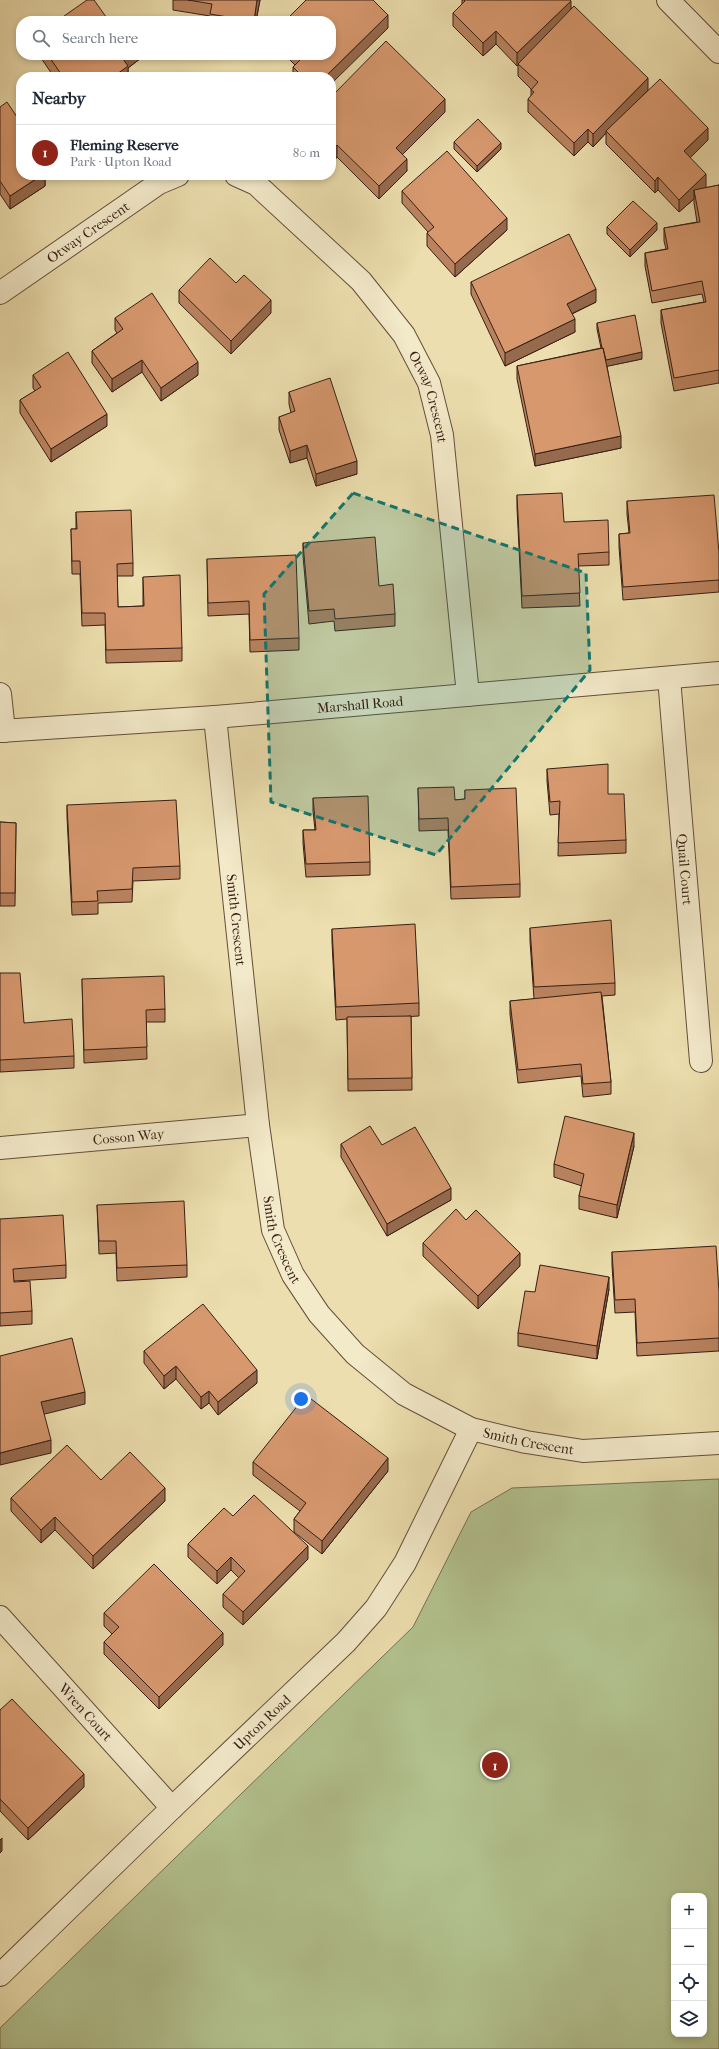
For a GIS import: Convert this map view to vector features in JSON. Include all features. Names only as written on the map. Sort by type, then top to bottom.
[{"type":"street","points":[[668,0],[719,52]]},
{"type":"street","name":"Otway Crescent","points":[[0,293],[159,183],[166,180]]},
{"type":"street","name":"Otway Crescent","points":[[247,180],[256,184],[361,281],[404,335],[429,383],[442,435],[468,695]]},
{"type":"street","name":"Marshall Road","points":[[2,731],[215,717],[719,673]]},
{"type":"street","name":"Quail Court","points":[[669,678],[700,1061]]},
{"type":"street","points":[[0,694],[2,731]]},
{"type":"street","name":"Smith Crescent","points":[[215,717],[258,1125],[273,1230],[293,1275],[319,1314],[355,1354],[404,1394],[471,1429],[526,1442],[583,1451],[719,1443]]},
{"type":"street","name":"Cosson Way","points":[[0,1148],[258,1125]]},
{"type":"street","name":"Upton Road","points":[[0,1976],[172,1808],[340,1648],[376,1608],[405,1563],[471,1429]]},
{"type":"street","name":"Wren Court","points":[[0,1617],[172,1808]]},
{"type":"highlighted area","points":[[353,493],[586,573],[590,670],[436,855],[271,802],[264,594]]},
{"type":"green space","points":[[719,1479],[719,2049],[0,2049],[0,2028],[413,1627],[471,1512],[512,1488]]},
{"type":"building","points":[[87,0],[94,0],[105,16],[64,16]]},
{"type":"building","points":[[188,0],[257,0],[255,16],[222,16],[210,14],[212,4]]},
{"type":"building","points":[[306,0],[373,0],[388,15],[330,72],[298,72],[293,67],[300,60],[336,60],[336,16],[290,16]]},
{"type":"building","points":[[464,0],[571,1],[517,53],[496,31],[483,43],[453,13],[465,1]]},
{"type":"building","points":[[574,6],[648,78],[593,134],[588,129],[574,143],[528,99],[534,92],[531,90],[538,82],[518,64]]},
{"type":"building","points":[[386,41],[445,99],[396,148],[407,159],[379,186],[337,145],[336,146],[336,92]]},
{"type":"building","points":[[51,60],[124,60],[128,66],[120,72],[60,72]]},
{"type":"building","points":[[660,79],[708,128],[684,151],[706,174],[679,200],[658,177],[655,181],[606,131]]},
{"type":"building","points":[[7,102],[16,116],[16,180],[34,180],[10,196],[0,181],[0,107]]},
{"type":"building","points":[[478,119],[501,143],[477,166],[454,142]]},
{"type":"building","points":[[447,151],[507,218],[455,264],[427,233],[434,227],[402,191]]},
{"type":"building","points":[[719,185],[719,370],[674,378],[661,310],[706,302],[702,281],[652,291],[645,253],[668,249],[664,228],[700,222],[694,190]]},
{"type":"building","points":[[633,201],[657,223],[630,250],[607,227]]},
{"type":"building","points":[[569,234],[596,289],[567,304],[575,319],[505,353],[471,282]]},
{"type":"building","points":[[210,258],[236,283],[244,275],[271,300],[231,341],[179,290]]},
{"type":"building","points":[[152,293],[198,362],[161,388],[142,360],[112,379],[92,351],[123,329],[115,318]]},
{"type":"building","points":[[635,315],[642,352],[606,360],[597,323]]},
{"type":"building","points":[[603,348],[621,436],[535,454],[517,366]]},
{"type":"building","points":[[68,352],[107,414],[51,449],[20,400],[41,387],[33,375]]},
{"type":"building","points":[[330,378],[357,461],[316,474],[307,445],[290,451],[279,417],[295,411],[289,392]]},
{"type":"building","points":[[562,493],[564,522],[608,520],[609,552],[578,554],[580,593],[522,596],[517,495]]},
{"type":"building","points":[[714,495],[719,553],[719,580],[623,587],[619,534],[630,533],[627,501]]},
{"type":"building","points":[[131,510],[133,563],[117,564],[118,607],[144,606],[143,577],[180,575],[182,648],[106,650],[105,613],[82,613],[80,561],[72,561],[71,529],[77,529],[76,512]]},
{"type":"building","points":[[375,537],[379,586],[393,584],[395,614],[335,619],[334,609],[309,611],[303,543]]},
{"type":"building","points":[[296,555],[299,638],[250,640],[249,601],[208,603],[207,559]]},
{"type":"building","points":[[608,764],[608,794],[624,794],[626,840],[558,843],[560,801],[550,802],[547,769]]},
{"type":"building","points":[[454,787],[455,800],[465,799],[465,790],[516,788],[520,884],[451,887],[448,818],[419,819],[418,788]]},
{"type":"building","points":[[368,796],[370,862],[306,864],[303,830],[316,830],[313,798]]},
{"type":"building","points":[[176,800],[180,866],[133,868],[132,889],[97,891],[98,901],[72,902],[67,805]]},
{"type":"building","points":[[0,822],[16,823],[15,893],[0,893]]},
{"type":"building","points":[[611,920],[615,983],[534,987],[530,928]]},
{"type":"building","points":[[415,924],[419,1003],[336,1007],[332,929]]},
{"type":"building","points":[[0,973],[20,973],[24,1023],[72,1019],[74,1056],[0,1060]]},
{"type":"building","points":[[164,976],[165,1009],[146,1010],[147,1047],[84,1050],[82,979]]},
{"type":"building","points":[[601,992],[611,1082],[583,1084],[581,1064],[518,1070],[510,1001]]},
{"type":"building","points":[[411,1016],[412,1078],[348,1079],[347,1017]]},
{"type":"building","points":[[565,1116],[634,1133],[617,1205],[579,1196],[584,1174],[554,1164]]},
{"type":"building","points":[[370,1126],[382,1145],[415,1127],[451,1188],[387,1224],[341,1144]]},
{"type":"building","points":[[184,1201],[187,1265],[117,1268],[116,1241],[99,1241],[97,1205]]},
{"type":"building","points":[[456,1209],[466,1220],[476,1210],[520,1253],[478,1296],[423,1243]]},
{"type":"building","points":[[63,1215],[66,1265],[13,1269],[14,1282],[30,1281],[32,1311],[0,1313],[0,1219]]},
{"type":"building","points":[[716,1246],[719,1292],[719,1338],[637,1343],[635,1299],[615,1300],[612,1252]]},
{"type":"building","points":[[540,1265],[609,1277],[597,1346],[518,1333],[525,1291],[535,1292]]},
{"type":"building","points":[[203,1304],[257,1370],[218,1402],[209,1391],[201,1397],[176,1366],[164,1376],[144,1351]]},
{"type":"building","points":[[72,1338],[85,1392],[41,1402],[51,1440],[0,1453],[0,1356]]},
{"type":"building","points":[[306,1395],[388,1458],[322,1541],[294,1519],[306,1503],[253,1462]]},
{"type":"building","points":[[67,1445],[101,1480],[130,1452],[165,1488],[93,1556],[55,1517],[41,1530],[11,1498]]},
{"type":"building","points":[[254,1495],[308,1546],[243,1612],[223,1594],[245,1571],[231,1557],[217,1571],[188,1544],[224,1508],[233,1516]]},
{"type":"building","points":[[154,1564],[223,1633],[159,1697],[104,1642],[119,1627],[104,1613]]},
{"type":"building","points":[[12,1699],[84,1774],[28,1828],[0,1799],[0,1710]]},
{"type":"place","name":"Fleming Reserve","points":[[495,1765]]}]
